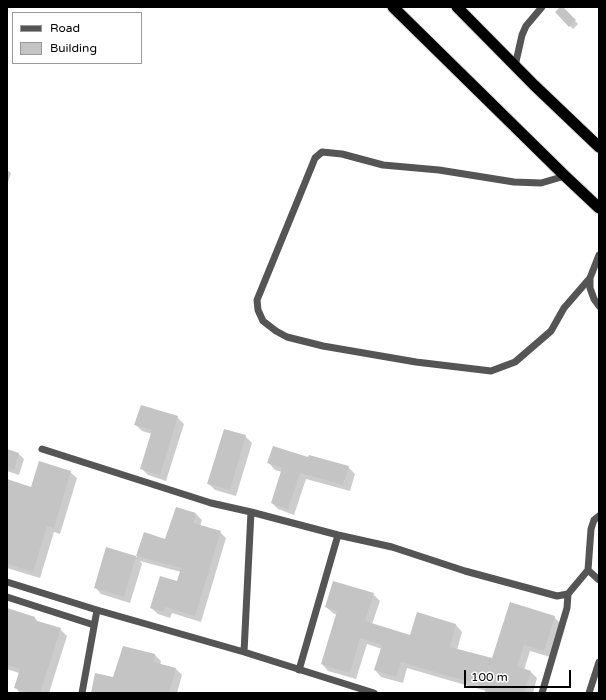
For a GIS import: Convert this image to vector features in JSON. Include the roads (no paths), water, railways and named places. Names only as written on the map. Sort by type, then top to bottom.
[{"type":"highway","points":[[393,7],[599,208]]},
{"type":"highway","points":[[457,7],[599,147]]},
{"type":"street","points":[[516,66],[522,35],[526,26],[542,7]]},
{"type":"street","points":[[565,176],[541,183],[514,182],[439,170],[383,165],[342,154],[322,152],[315,158],[257,300],[258,310],[263,321],[276,331],[323,346],[416,362],[491,371],[515,362],[551,331],[564,308],[590,278],[599,255]]},
{"type":"street","points":[[590,278],[590,288],[594,299],[599,306]]},
{"type":"street","points":[[42,449],[212,503],[392,547],[465,571],[556,596],[568,594]]},
{"type":"street","points":[[244,652],[251,512]]},
{"type":"street","points":[[542,693],[567,608],[568,594],[588,570],[591,530],[594,520],[599,516]]},
{"type":"street","points":[[299,670],[338,535]]},
{"type":"street","points":[[588,570],[599,580]]},
{"type":"street","points":[[7,582],[97,610],[244,652],[369,692]]},
{"type":"street","points":[[23,601],[27,587]]},
{"type":"street","points":[[7,597],[94,625]]},
{"type":"street","points":[[82,693],[97,610]]},
{"type":"street","points":[[589,693],[599,662]]}]
